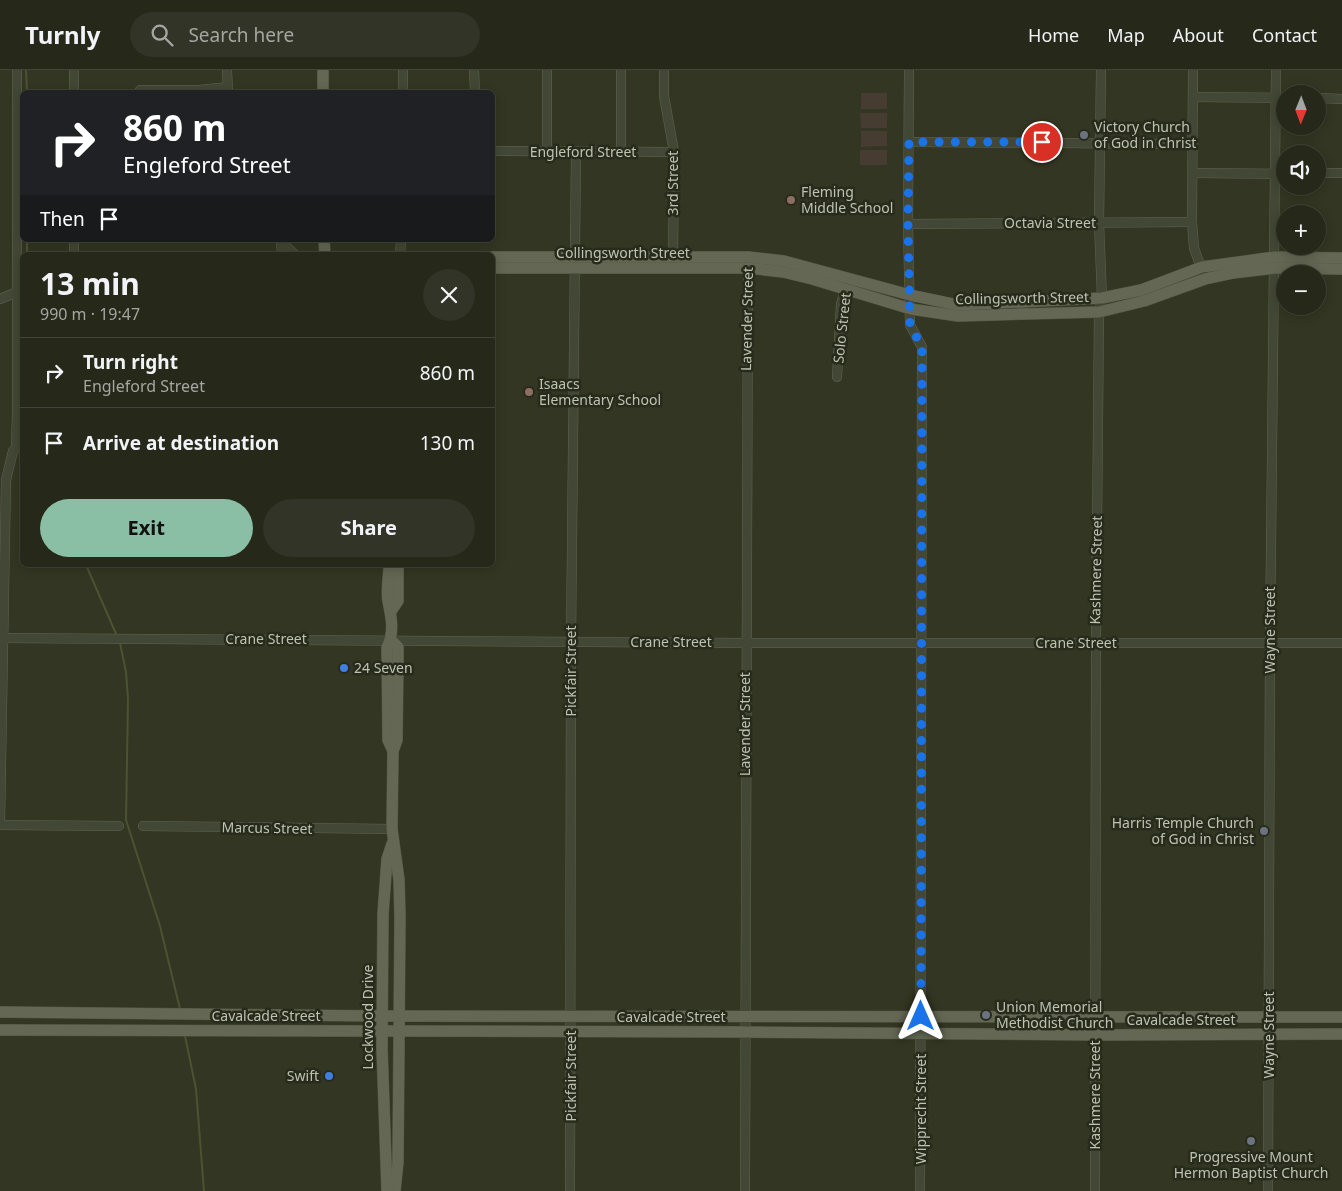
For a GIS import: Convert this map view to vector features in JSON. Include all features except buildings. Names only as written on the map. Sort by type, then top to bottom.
[{"type":"main road","points":[[323,70],[323,90]]},
{"type":"main road","name":"Collingsworth Street","points":[[495,257],[576,263]]},
{"type":"main road","name":"Collingsworth Street","points":[[495,268],[576,263],[748,262],[783,272],[958,305],[1002,305],[1102,298],[1141,290],[1202,267],[1342,258]]},
{"type":"main road","name":"Collingsworth Street","points":[[847,284],[910,309],[958,316],[1099,312],[1144,301],[1205,279],[1275,262],[1342,269]]},
{"type":"main road","name":"Lockwood Drive","points":[[389,567],[388,601],[392,610],[391,640],[388,647],[388,740],[393,751],[392,844],[398,880],[400,917],[398,1140],[395,1191]]},
{"type":"main road","name":"Lockwood Drive","points":[[392,610],[398,601],[398,567]]},
{"type":"main road","name":"Lockwood Drive","points":[[387,1191],[382,1032],[383,914],[387,859],[392,844]]},
{"type":"main road","points":[[383,914],[400,917]]},
{"type":"main road","name":"Cavalcade Street","points":[[0,1012],[383,1016],[571,1014],[659,1016],[1342,1017]]},
{"type":"main road","points":[[129,1014],[130,1031]]},
{"type":"main road","points":[[254,1015],[254,1031]]},
{"type":"main road","points":[[658,1032],[659,1016]]},
{"type":"main road","points":[[833,1033],[834,1016]]},
{"type":"main road","points":[[1009,1016],[1009,1035]]},
{"type":"main road","points":[[1184,1016],[1184,1035]]},
{"type":"main road","name":"Cavalcade Street","points":[[0,1030],[571,1031],[1096,1036],[1342,1034]]},
{"type":"main road","points":[[384,1141],[398,1140]]},
{"type":"street","points":[[17,70],[20,290],[16,448],[13,451],[6,480],[0,825],[119,826]]},
{"type":"street","points":[[74,70],[74,90]]},
{"type":"street","points":[[140,90],[228,90],[228,70]]},
{"type":"street","points":[[403,70],[403,90]]},
{"type":"street","points":[[474,70],[475,90]]},
{"type":"street","points":[[547,151],[548,70]]},
{"type":"street","points":[[621,70],[621,152]]},
{"type":"street","name":"3rd Street","points":[[664,70],[665,112],[674,152],[673,262]]},
{"type":"street","name":"Wipprecht Street","points":[[909,70],[908,224],[910,325],[922,347],[920,1191]]},
{"type":"street","name":"Kashmere Street","points":[[1095,1191],[1096,643],[1099,312],[1102,298],[1099,223],[1101,70]]},
{"type":"street","points":[[1193,70],[1192,222],[1194,248],[1205,279]]},
{"type":"street","name":"Wayne Street","points":[[1276,70],[1278,85]]},
{"type":"street","points":[[1193,97],[1276,98]]},
{"type":"street","points":[[1326,98],[1342,98]]},
{"type":"street","name":"Wayne Street","points":[[1268,1191],[1270,643],[1275,174],[1278,135]]},
{"type":"street","points":[[909,142],[1192,144]]},
{"type":"street","name":"Engleford Street","points":[[495,151],[674,152]]},
{"type":"street","name":"Pickfair Street","points":[[570,1191],[571,641],[576,152]]},
{"type":"street","points":[[1193,173],[1275,174]]},
{"type":"street","points":[[1326,174],[1342,173]]},
{"type":"street","name":"Octavia Street","points":[[908,224],[1192,222]]},
{"type":"street","points":[[282,242],[292,252]]},
{"type":"street","name":"Lavender Street","points":[[745,1191],[745,642],[748,262]]},
{"type":"street","name":"Solo Street","points":[[837,377],[841,304],[847,284]]},
{"type":"street","points":[[0,299],[20,290]]},
{"type":"street","name":"Crane Street","points":[[2,638],[1342,643]]},
{"type":"street","name":"Marcus Street","points":[[143,826],[392,829]]},
{"type":"shaded area","points":[[861,93],[887,93],[887,109],[861,109]]},
{"type":"shaded area","points":[[860,113],[887,113],[887,128],[861,128]]},
{"type":"shaded area","points":[[861,131],[887,131],[887,146],[861,147]]},
{"type":"shaded area","points":[[860,150],[887,150],[887,165],[860,165]]},
{"type":"waterway","points":[[26,70],[27,90]]},
{"type":"waterway","points":[[27,242],[27,252]]},
{"type":"waterway","points":[[87,567],[117,636]]},
{"type":"waterway","points":[[120,643],[126,672],[128,699],[126,820],[160,926],[180,1009]]},
{"type":"waterway","points":[[185,1036],[196,1089],[204,1191]]},
{"type":"place","name":"Victory Church of God in Christ","points":[[1084,135]]},
{"type":"place","name":"Fleming Middle School","points":[[791,200]]},
{"type":"place","name":"Isaacs Elementary School","points":[[529,392]]},
{"type":"place","name":"24 Seven","points":[[344,668]]},
{"type":"place","name":"Harris Temple Church of God in Christ","points":[[1264,831]]},
{"type":"place","name":"Union Memorial Methodist Church","points":[[986,1015]]},
{"type":"place","name":"Swift","points":[[329,1076]]},
{"type":"place","name":"Progressive Mount Hermon Baptist Church","points":[[1251,1141]]},
{"type":"route","points":[[921,1016],[920,625],[922,347],[910,325],[909,142],[1042,142]]}]
